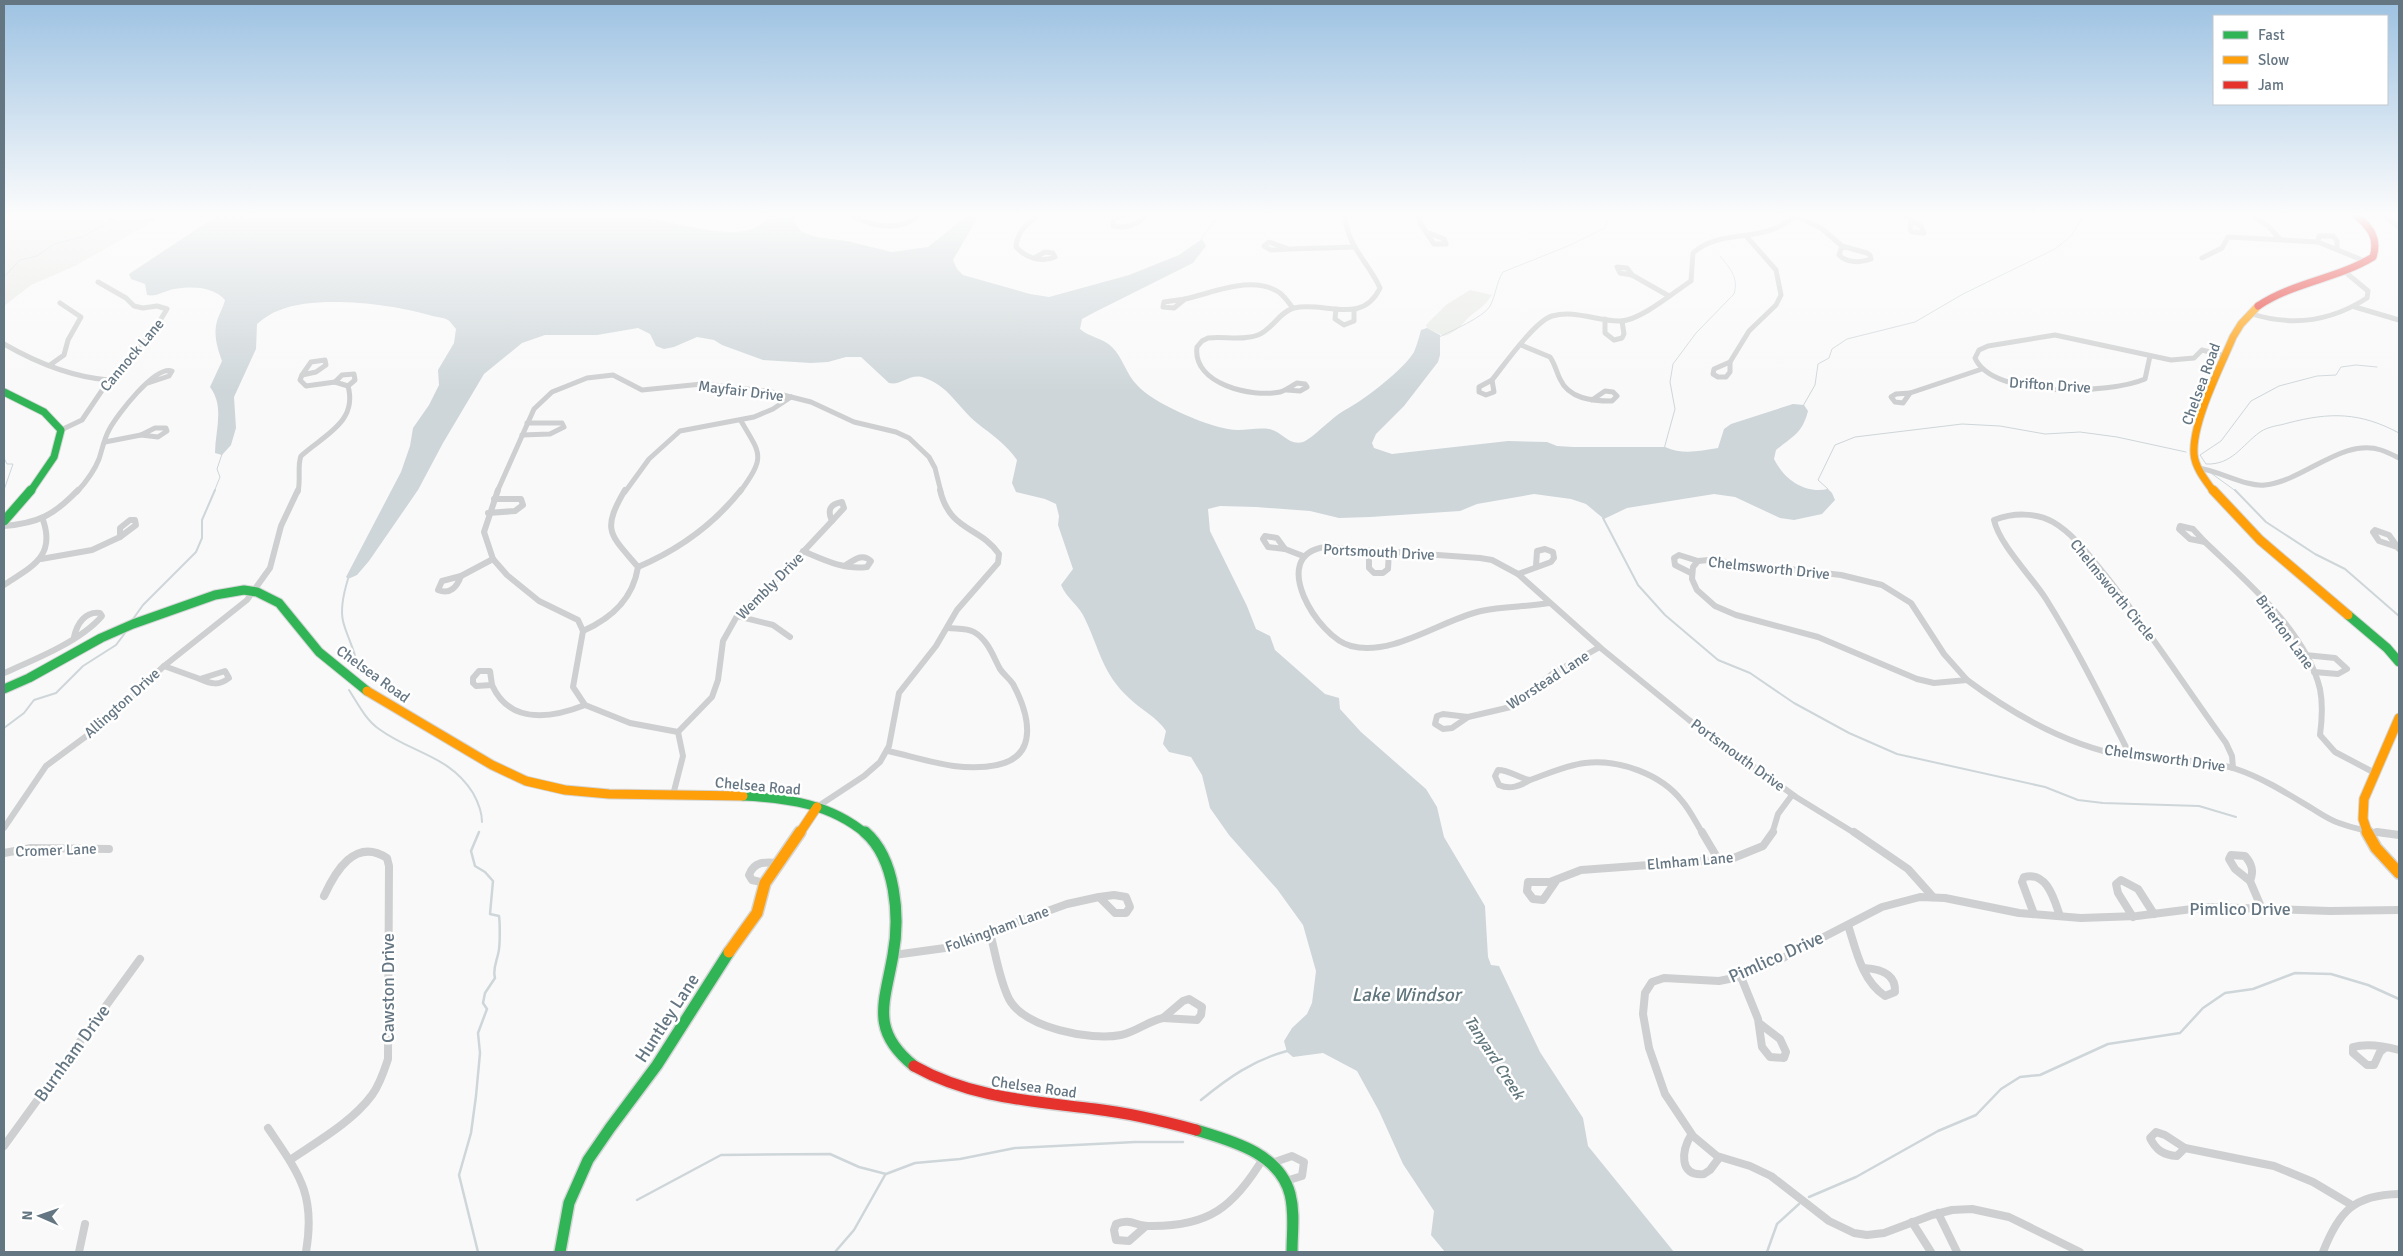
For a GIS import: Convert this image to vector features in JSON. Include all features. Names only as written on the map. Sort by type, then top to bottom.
[{"type":"street","points":[[1287,390],[1252,392],[1226,386],[1202,370],[1196,354],[1196,347],[1199,343],[1210,338],[1256,336],[1293,308],[1354,310],[1369,304],[1378,295],[1380,288],[1371,274]]},
{"type":"street","points":[[1492,380],[1532,331],[1551,316],[1575,314],[1622,321],[1643,313],[1669,296],[1691,280],[1693,274]]},
{"type":"street","points":[[1730,362],[1749,331],[1776,305],[1781,295],[1777,274]]},
{"type":"street","name":"Chelsea Road","points":[[2335,274],[2290,287],[2273,296],[2249,313],[2238,326],[2199,425],[2194,456],[2209,489],[2222,503],[2285,562],[2388,648],[2399,662]]},
{"type":"street","points":[[2249,313],[2265,320],[2290,323],[2313,320],[2355,307],[2367,298],[2368,291],[2361,282],[2348,274]]},
{"type":"street","points":[[1632,275],[1669,296]]},
{"type":"street","name":"Cannock Lane","points":[[61,430],[82,420],[109,380],[156,326],[167,309],[157,306],[143,308],[134,306],[126,298],[98,282]]},
{"type":"street","points":[[1185,299],[1238,287],[1268,288],[1280,293],[1293,308]]},
{"type":"street","points":[[50,365],[64,355],[68,340],[81,317],[60,303]]},
{"type":"street","points":[[2355,307],[2399,320]]},
{"type":"street","points":[[1336,309],[1335,319],[1344,325],[1354,321],[1354,310]]},
{"type":"street","points":[[1605,319],[1605,333],[1616,340],[1622,338],[1624,334],[1622,321]]},
{"type":"street","points":[[1910,393],[1982,369],[1975,358],[1979,350],[1988,346],[2043,335],[2063,336],[2150,356],[2184,361],[2194,358],[2202,350],[2226,356]]},
{"type":"street","points":[[4,344],[22,355],[82,377],[109,380]]},
{"type":"street","points":[[1521,345],[1547,355],[1555,364],[1562,385],[1568,392],[1584,399],[1592,400]]},
{"type":"street","name":"Drifton Drive","points":[[1982,369],[1998,380],[2026,386],[2123,388],[2137,384],[2145,379],[2150,356]]},
{"type":"street","name":"Allington Drive","points":[[4,828],[46,766],[100,726],[164,666],[236,609],[254,591],[270,568],[281,526],[298,491],[301,477],[298,463],[301,456],[346,417],[352,404],[352,394],[348,386],[355,380],[354,374],[342,375],[335,382]]},
{"type":"street","points":[[302,375],[300,380],[306,386],[335,382],[348,386]]},
{"type":"street","name":"Mayfair Drive","points":[[583,631],[578,620],[532,595],[507,576],[492,559],[484,532],[488,513],[527,423],[534,409],[552,392],[567,384],[605,375],[620,377],[642,390],[702,384],[767,392],[811,402],[854,422],[884,428],[909,438],[929,457],[935,468],[942,498],[951,516],[961,525],[993,545],[999,554],[998,563],[966,599],[948,628],[899,693],[888,751],[872,772],[828,796],[817,807]]},
{"type":"street","points":[[4,526],[43,520],[62,505],[93,472],[102,455],[108,432],[148,383]]},
{"type":"street","points":[[4,392],[44,412],[61,430],[57,456],[45,474],[4,521]]},
{"type":"street","points":[[673,795],[685,755],[684,744],[678,732],[630,723],[585,705],[573,687],[583,631],[603,623],[616,611],[629,595],[637,579],[638,567],[612,535],[611,516],[624,491],[666,441],[677,432],[688,428],[741,421],[767,413],[791,398]]},
{"type":"street","points":[[638,567],[690,539],[720,514],[747,483],[759,457],[758,447],[741,421]]},
{"type":"street","points":[[522,435],[551,434],[559,432],[564,427],[562,423],[556,422],[527,423]]},
{"type":"street","points":[[105,442],[141,435]]},
{"type":"street","points":[[2198,468],[2219,471],[2241,481],[2263,485],[2280,482],[2309,471],[2345,450],[2356,448],[2380,449],[2399,458]]},
{"type":"street","points":[[488,513],[511,512],[520,509],[523,505],[521,499],[518,498],[494,499]]},
{"type":"street","name":"Chelmsworth Circle","points":[[2131,757],[2076,648],[2025,566],[1994,528],[1994,520],[2011,515],[2037,517],[2051,521],[2083,549],[2130,608],[2226,744],[2232,756],[2233,768]]},
{"type":"street","points":[[4,585],[41,558],[49,542],[48,531],[43,520]]},
{"type":"street","name":"Wembly Drive","points":[[678,732],[712,696],[718,680],[723,641],[737,616],[832,522]]},
{"type":"street","points":[[41,558],[87,552],[120,537]]},
{"type":"street","name":"Brierton Lane","points":[[2206,542],[2238,570],[2305,655],[2314,672],[2324,707],[2320,735],[2335,752],[2373,772]]},
{"type":"street","name":"Portsmouth Drive","points":[[1549,603],[1482,611],[1382,647],[1351,646],[1335,639],[1306,601],[1300,584],[1298,568],[1303,556],[1313,549],[1325,547],[1492,560],[1518,574],[1598,648],[1741,759],[1792,795],[1907,867],[1925,884],[1933,897]]},
{"type":"street","points":[[1285,549],[1303,556]]},
{"type":"street","points":[[1369,550],[1369,568],[1374,573],[1383,573],[1388,569],[1389,551]]},
{"type":"street","points":[[803,552],[844,566]]},
{"type":"street","points":[[1691,573],[1675,565],[1674,558],[1679,555],[1698,561]]},
{"type":"street","points":[[462,576],[492,559]]},
{"type":"street","name":"Chelmsworth Drive","points":[[1968,680],[1934,683],[1917,679],[1806,633],[1740,616],[1716,607],[1695,588],[1691,573],[1693,566],[1698,561],[1712,560],[1841,575],[1882,585],[1911,603],[1944,654],[1968,680],[1994,700],[2039,725],[2095,748],[2131,757],[2190,760],[2233,768],[2255,776],[2338,823],[2366,831],[2399,835]]},
{"type":"street","points":[[1518,574],[1536,566]]},
{"type":"street","name":"Chelsea Road","points":[[4,689],[35,675],[101,638],[137,622],[228,591],[254,591],[272,596],[284,607],[319,651],[362,686],[411,718],[499,769],[530,782],[569,790],[765,798],[803,803],[849,819],[874,841],[883,856],[893,895],[896,926],[894,955],[885,985],[883,1020],[889,1041],[897,1052],[924,1073],[944,1082],[979,1093],[1021,1101],[1147,1117],[1207,1132],[1264,1157],[1272,1163],[1286,1181],[1292,1216],[1292,1252]]},
{"type":"street","points":[[4,672],[39,657],[74,636],[100,620],[102,616],[100,613],[95,612],[85,616],[75,630],[74,636]]},
{"type":"street","points":[[737,616],[756,619],[772,625],[784,630],[790,637]]},
{"type":"street","points":[[888,751],[936,763],[980,768],[1001,764],[1022,752],[1027,745],[1029,730],[1023,706],[1011,682],[1001,670],[985,640],[973,630],[948,628]]},
{"type":"street","name":"Worstead Lane","points":[[1468,717],[1515,706],[1552,674],[1598,648]]},
{"type":"street","points":[[2305,655],[2333,656],[2343,662],[2347,669],[2346,672],[2338,674],[2314,672]]},
{"type":"street","points":[[164,666],[200,679]]},
{"type":"street","points":[[492,686],[506,704],[528,715],[547,717],[585,705]]},
{"type":"street","points":[[2399,718],[2386,750],[2373,772],[2362,803],[2362,818],[2366,831],[2399,872]]},
{"type":"street","points":[[1530,780],[1584,763],[1602,762],[1638,770],[1660,782],[1682,800],[1718,859]]},
{"type":"street","name":"Elmham Lane","points":[[1556,880],[1581,870],[1743,856],[1762,848],[1775,831],[1785,801],[1792,795]]},
{"type":"street","name":"Huntley Lane","points":[[560,1252],[566,1210],[576,1180],[595,1147],[654,1069],[737,940],[750,923],[756,913],[766,883],[817,807]]},
{"type":"street","name":"Cromer Lane","points":[[4,853],[31,848],[109,849]]},
{"type":"street","name":"Cawston Drive","points":[[290,1160],[371,1096],[379,1084],[388,1059],[389,866],[387,858],[380,854],[362,853],[347,859],[336,870],[324,896]]},
{"type":"street","points":[[766,883],[752,880],[749,875],[750,870],[754,865],[761,862],[778,863]]},
{"type":"street","points":[[2034,914],[2022,882],[2024,877],[2030,875],[2042,879],[2046,883],[2060,916]]},
{"type":"street","points":[[2133,917],[2118,893],[2116,884],[2122,880],[2133,883],[2141,891],[2154,914]]},
{"type":"street","points":[[2250,881],[2262,909]]},
{"type":"street","name":"Folkingham Lane","points":[[894,955],[914,955],[954,946],[1075,901],[1099,897]]},
{"type":"street","name":"Pimlico Drive","points":[[2080,1252],[2006,1215],[1985,1209],[1966,1208],[1938,1213],[1883,1233],[1868,1235],[1854,1232],[1833,1222],[1773,1177],[1749,1166],[1719,1158],[1691,1135],[1671,1103],[1652,1058],[1645,1028],[1643,998],[1650,983],[1658,979],[1689,978],[1712,982],[1740,977],[1875,910],[1900,901],[1933,897],[2011,912],[2091,918],[2133,917],[2199,907],[2399,910]]},
{"type":"street","points":[[1848,925],[1864,968]]},
{"type":"street","points":[[990,933],[1005,988],[1012,1004],[1023,1016],[1068,1032],[1095,1036],[1120,1035],[1163,1018]]},
{"type":"street","name":"Burnham Drive","points":[[4,1146],[140,960]]},
{"type":"street","points":[[1740,977],[1759,1023],[1763,1050],[1770,1058],[1777,1060],[1784,1058],[1786,1052],[1780,1039],[1759,1023]]},
{"type":"street","points":[[2385,1048],[2399,1050]]},
{"type":"street","points":[[268,1128],[290,1160],[308,1201],[310,1213],[306,1252]]},
{"type":"street","points":[[1691,1135],[1682,1157],[1685,1166],[1690,1171],[1704,1173],[1709,1171],[1719,1158]]},
{"type":"street","points":[[2185,1148],[2248,1160],[2299,1174],[2313,1180],[2350,1204]]},
{"type":"street","points":[[1272,1163],[1289,1155],[1298,1157],[1304,1162],[1302,1176],[1286,1181]]},
{"type":"street","points":[[1146,1226],[1188,1222],[1212,1216],[1235,1196],[1264,1157]]},
{"type":"street","points":[[2323,1252],[2329,1235],[2350,1204],[2380,1193],[2399,1194]]},
{"type":"street","points":[[1938,1213],[1958,1252]]},
{"type":"street","points":[[1912,1222],[1931,1252]]},
{"type":"street","points":[[79,1252],[85,1224]]},
{"type":"shaded area","points":[[4,274],[57,274],[31,285],[4,306]]},
{"type":"shaded area","points":[[1470,290],[1492,295],[1484,305],[1452,333],[1444,336],[1427,328],[1426,325],[1446,305]]},
{"type":"water","name":"Lake Windsor","points":[[129,274],[962,274],[1030,294],[1049,297],[1132,274],[1172,274],[1082,319],[1080,329],[1112,347],[1130,376],[1145,392],[1166,406],[1218,427],[1233,430],[1269,429],[1278,432],[1293,442],[1303,442],[1340,413],[1362,400],[1402,367],[1414,352],[1421,330],[1427,328],[1440,335],[1438,362],[1404,406],[1376,434],[1372,443],[1374,448],[1392,454],[1508,441],[1547,442],[1557,446],[1573,447],[1665,447],[1685,452],[1698,451],[1718,448],[1724,429],[1731,424],[1793,404],[1804,405],[1808,411],[1803,425],[1796,434],[1776,450],[1774,459],[1789,479],[1803,487],[1819,490],[1828,489],[1835,500],[1822,514],[1794,520],[1780,518],[1735,497],[1714,494],[1627,508],[1604,519],[1586,504],[1571,499],[1534,494],[1477,504],[1460,511],[1370,517],[1339,518],[1310,511],[1256,507],[1220,506],[1208,509],[1210,531],[1247,606],[1256,629],[1270,636],[1275,650],[1325,694],[1339,698],[1340,709],[1361,732],[1426,789],[1437,807],[1444,837],[1485,906],[1488,957],[1491,965],[1499,966],[1540,1052],[1583,1118],[1588,1146],[1674,1252],[1445,1252],[1431,1235],[1434,1211],[1403,1164],[1379,1111],[1357,1071],[1323,1053],[1293,1057],[1287,1052],[1284,1041],[1292,1028],[1307,1014],[1312,1003],[1316,971],[1303,925],[1277,889],[1229,835],[1210,808],[1202,775],[1191,757],[1169,752],[1163,744],[1166,731],[1154,718],[1120,689],[1107,670],[1083,614],[1061,585],[1073,569],[1058,525],[1059,516],[1056,504],[1045,499],[1016,492],[1012,483],[1017,460],[1013,454],[970,417],[939,385],[922,377],[889,383],[861,357],[846,357],[828,362],[811,363],[763,360],[722,345],[714,340],[697,337],[674,347],[664,349],[656,346],[650,334],[638,328],[597,335],[545,335],[522,343],[484,374],[443,443],[418,490],[369,561],[357,575],[348,579],[346,577],[401,472],[410,446],[413,428],[429,405],[439,385],[438,370],[454,343],[456,329],[444,318],[395,307],[354,303],[333,302],[295,305],[274,313],[257,324],[256,349],[234,397],[236,428],[231,445],[222,455],[215,453],[218,411],[215,395],[210,387],[222,361],[217,344],[216,330],[225,300],[214,292],[194,287],[174,289],[157,295],[147,295],[145,284],[131,279]]},
{"type":"waterway","name":"Tanyard Creek","points":[[4,277],[7,274]]},
{"type":"waterway","points":[[1439,337],[1467,323],[1487,310],[1492,302],[1502,274]]},
{"type":"waterway","points":[[1664,449],[1675,409],[1670,382],[1673,364],[1696,333],[1734,294],[1735,283],[1732,274]]},
{"type":"waterway","points":[[1803,406],[1815,385],[1818,364],[1829,358],[1832,349],[1847,339],[1915,322],[1963,294],[2005,274]]},
{"type":"waterway","points":[[2377,367],[2356,365],[2341,367],[2336,375],[2317,376],[2279,386],[2251,401],[2221,441],[2200,455],[2206,464],[2223,461],[2236,454],[2263,430],[2303,419],[2318,417],[2345,416],[2358,418],[2385,426],[2399,433]]},
{"type":"waterway","points":[[1826,490],[1828,489],[1818,480],[1835,445],[1855,437],[1962,424],[2000,426],[2045,434],[2080,432],[2117,437],[2186,452]]},
{"type":"waterway","points":[[214,492],[220,477],[217,469],[222,454]]},
{"type":"waterway","points":[[4,458],[7,464],[13,464],[4,490]]},
{"type":"waterway","points":[[2211,473],[2237,492]]},
{"type":"waterway","points":[[133,619],[143,605],[196,552],[202,538],[202,520],[215,490]]},
{"type":"waterway","points":[[2237,492],[2266,522],[2315,554],[2345,569],[2399,616]]},
{"type":"waterway","points":[[1603,518],[1638,585],[1665,615],[1718,660],[1750,673],[1794,703],[1849,733],[1897,754],[2045,787],[2078,800],[2103,803],[2199,806],[2236,817]]},
{"type":"waterway","points":[[348,579],[343,600],[342,616],[354,651],[357,670]]},
{"type":"waterway","points":[[4,728],[24,713],[34,700],[56,693],[83,666],[116,645],[125,633]]},
{"type":"waterway","points":[[349,690],[366,716],[379,729],[453,770],[463,780],[477,800],[482,822]]},
{"type":"waterway","points":[[478,1252],[459,1175],[471,1133],[480,1053],[478,1033],[487,1009],[483,1003],[485,993],[495,978],[494,971],[499,949],[500,932],[499,916],[490,914],[493,881],[485,872],[475,866],[471,851],[479,832]]},
{"type":"waterway","points":[[1809,1197],[1856,1177],[1938,1131],[1976,1115],[2001,1089],[2020,1077],[2040,1075],[2108,1044],[2180,1033],[2203,1008],[2225,993],[2253,989],[2295,973],[2331,974],[2368,985],[2399,999]]},
{"type":"waterway","points":[[1201,1100],[1241,1071],[1263,1059],[1287,1051]]},
{"type":"waterway","points":[[637,1200],[721,1155],[830,1154],[859,1167],[886,1174],[915,1163],[960,1159],[1015,1148],[1135,1142],[1183,1142]]},
{"type":"waterway","points":[[835,1252],[854,1230],[885,1175]]},
{"type":"waterway","points":[[1767,1252],[1777,1224],[1799,1204]]},
{"type":"traffic: fast","points":[[4,392],[44,412],[61,430],[54,457],[47,469],[32,490],[4,521]]},
{"type":"traffic: fast","points":[[4,689],[29,678],[101,638],[133,624],[215,595],[244,590],[257,592],[279,603],[319,652],[367,691]]},
{"type":"traffic: fast","points":[[2348,615],[2387,648],[2399,662]]},
{"type":"traffic: fast","points":[[743,796],[776,798],[827,810],[857,826],[878,847],[889,875],[895,922],[893,953],[884,995],[884,1018],[890,1040],[904,1058],[914,1066]]},
{"type":"traffic: fast","points":[[560,1252],[571,1196],[588,1160],[657,1065],[729,952]]},
{"type":"traffic: fast","points":[[1196,1130],[1239,1144],[1265,1159],[1276,1168],[1290,1194],[1292,1252]]},
{"type":"traffic: slow","points":[[2258,306],[2241,324],[2233,337],[2203,413],[2194,456],[2200,473],[2235,516],[2286,563],[2348,615]]},
{"type":"traffic: slow","points":[[367,691],[492,765],[526,781],[565,790],[609,794],[743,796]]},
{"type":"traffic: slow","points":[[2399,718],[2386,751],[2371,779],[2362,809],[2366,830],[2372,842],[2399,873]]},
{"type":"traffic: slow","points":[[729,952],[757,913],[765,883],[817,807]]},
{"type":"traffic: jam","points":[[2258,306],[2286,290],[2338,274]]},
{"type":"traffic: jam","points":[[914,1066],[933,1077],[953,1085],[994,1096],[1124,1113],[1196,1130]]}]
